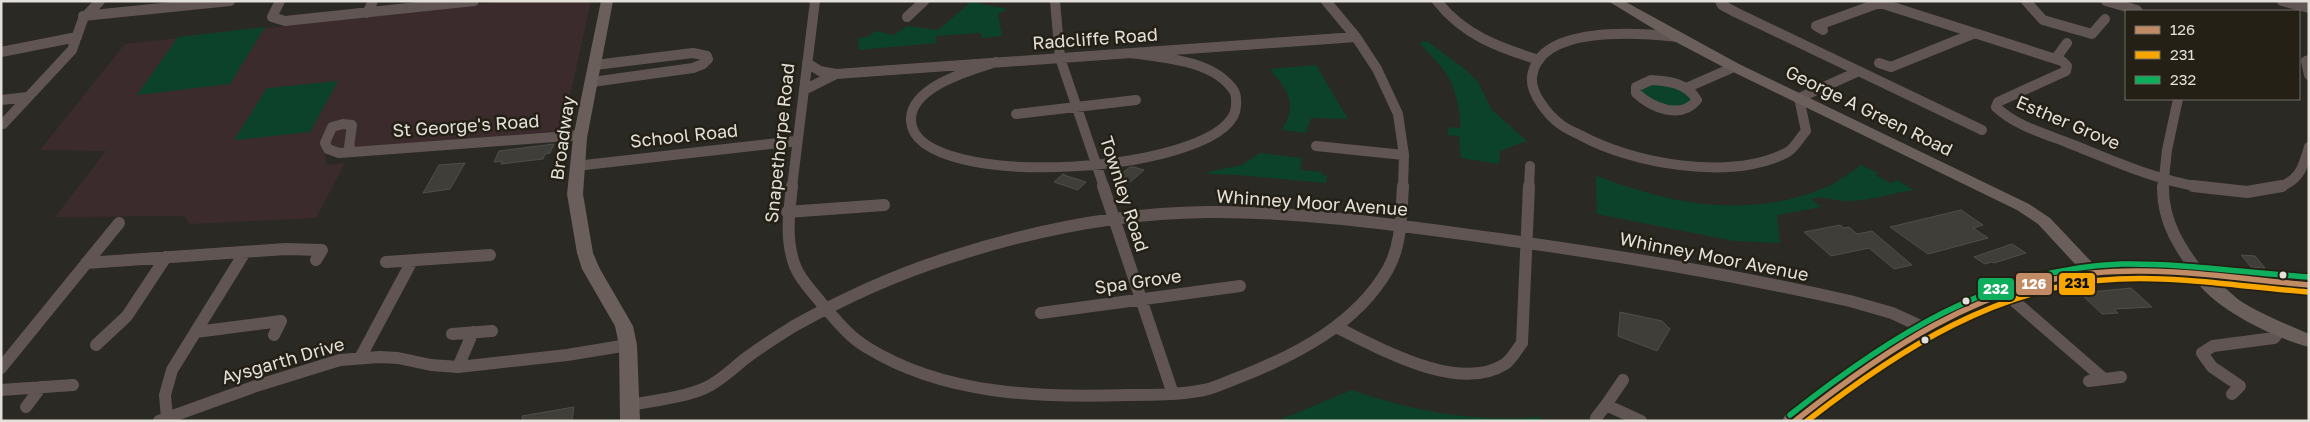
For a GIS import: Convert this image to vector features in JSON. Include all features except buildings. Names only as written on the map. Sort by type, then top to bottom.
[{"type":"highway","points":[[1795,421],[1878,358],[1929,330],[2004,293],[2034,284],[2094,273],[2137,273],[2309,285]]},
{"type":"street","points":[[3,124],[72,50],[83,16],[100,1]]},
{"type":"street","points":[[83,16],[230,1]]},
{"type":"street","points":[[280,1],[272,17],[281,20],[474,1]]},
{"type":"street","points":[[367,12],[373,1]]},
{"type":"street","name":"Broadway","points":[[607,1],[581,135],[576,166],[575,194],[585,253],[591,269],[621,320],[628,345],[630,413]]},
{"type":"street","name":"Snapethorpe Road","points":[[815,1],[787,212],[789,246],[795,266],[825,309],[848,333],[868,348],[916,371],[956,382],[1025,394],[1070,396],[1173,394],[1206,390],[1280,361],[1336,327],[1356,310],[1373,292],[1388,269],[1396,252],[1401,226],[1404,154],[1398,114],[1377,69],[1356,36],[1326,1]]},
{"type":"street","points":[[907,17],[924,1]]},
{"type":"street","name":"Townley Road","points":[[1055,1],[1060,58],[1173,394]]},
{"type":"street","points":[[1437,1],[1453,19],[1472,32],[1502,48],[1539,60]]},
{"type":"street","name":"George A Green Road","points":[[1614,1],[1734,67],[2023,206],[2044,221],[2094,273]]},
{"type":"street","points":[[1720,1],[1727,8],[1857,72],[1982,130]]},
{"type":"street","points":[[2026,1],[2038,12],[2040,22],[2092,34],[2106,19]]},
{"type":"street","points":[[2282,1],[2309,8]]},
{"type":"street","points":[[1822,30],[1816,26],[1876,2],[1974,33],[2074,54]]},
{"type":"street","points":[[2107,3],[2137,10]]},
{"type":"street","points":[[1638,33],[1651,23]]},
{"type":"street","points":[[1677,37],[1616,33],[1577,39],[1561,44],[1539,60],[1532,74],[1533,89],[1546,111],[1558,122],[1591,142],[1612,151],[1650,162],[1706,169],[1743,166],[1768,161],[1796,147],[1808,127],[1808,118],[1799,98],[1857,72]]},
{"type":"street","points":[[1879,62],[1891,67],[1974,33]]},
{"type":"street","name":"Radcliffe Road","points":[[807,63],[820,70],[836,74],[1356,36]]},
{"type":"street","points":[[1,52],[76,37]]},
{"type":"street","points":[[1179,60],[1185,49]]},
{"type":"street","name":"Esther Grove","points":[[2062,50],[2066,71],[1998,102],[1996,107],[1999,111],[2045,134],[2162,179]]},
{"type":"street","points":[[592,82],[693,68],[703,64],[708,59],[703,54],[694,53],[595,65]]},
{"type":"street","points":[[996,62],[957,76],[920,98],[913,110],[911,120],[914,131],[922,142],[936,150],[958,158],[1011,166],[1040,168],[1096,164],[1157,154],[1192,145],[1209,137],[1231,121],[1237,103],[1236,94],[1232,87],[1205,69],[1179,60],[1131,53]]},
{"type":"street","points":[[2305,59],[2309,75]]},
{"type":"street","points":[[946,66],[957,76]]},
{"type":"street","points":[[1686,88],[1694,94],[1697,100],[1694,105],[1681,110],[1662,109],[1650,105],[1641,100],[1636,93],[1636,87],[1641,83],[1651,80],[1675,83],[1686,88],[1734,67]]},
{"type":"street","name":"Radcliffe Road","points":[[804,90],[836,74]]},
{"type":"street","points":[[1,100],[28,97]]},
{"type":"street","points":[[1016,114],[1136,100]]},
{"type":"street","points":[[2178,100],[2162,179],[2164,208],[2176,242],[2186,259],[2228,302],[2309,341]]},
{"type":"street","name":"St George's Road","points":[[353,152],[581,135]]},
{"type":"street","name":"School Road","points":[[576,166],[796,141]]},
{"type":"street","points":[[1316,146],[1404,154]]},
{"type":"street","points":[[2162,179],[2192,185],[2243,191],[2277,187],[2292,181],[2301,173],[2309,147]]},
{"type":"street","points":[[1336,327],[1415,364],[1435,370],[1466,374],[1485,372],[1504,364],[1516,355],[1522,343],[1530,166]]},
{"type":"street","points":[[787,212],[884,205]]},
{"type":"street","name":"Whinney Moor Avenue","points":[[630,413],[705,388],[784,332],[825,309],[906,273],[966,252],[1036,234],[1115,220],[1177,213],[1254,212],[1401,226],[1526,242],[1717,274],[1834,298],[1891,313],[1915,322],[1929,330]]},
{"type":"street","points":[[1,368],[119,223]]},
{"type":"street","points":[[86,263],[286,249],[322,250],[316,260]]},
{"type":"street","points":[[163,419],[165,395],[172,370],[245,252]]},
{"type":"street","points":[[386,262],[412,261],[447,253],[490,255]]},
{"type":"street","points":[[96,345],[127,316],[166,257]]},
{"type":"street","points":[[360,358],[412,261]]},
{"type":"street","name":"Spa Grove","points":[[1041,313],[1240,286]]},
{"type":"street","points":[[2004,293],[2104,379]]},
{"type":"street","points":[[196,332],[281,321],[274,335]]},
{"type":"street","points":[[2232,394],[2240,386],[2208,364],[2202,358],[2202,353],[2213,346],[2274,338],[2281,329]]},
{"type":"street","points":[[452,334],[492,331]]},
{"type":"street","points":[[458,367],[472,332]]},
{"type":"street","name":"Aysgarth Drive","points":[[163,419],[256,386],[320,366],[360,358],[398,358],[431,365],[458,367],[567,355],[628,345]]},
{"type":"street","points":[[2089,381],[2120,377]]},
{"type":"street","points":[[1596,418],[1623,380]]},
{"type":"street","points":[[1,390],[73,385]]},
{"type":"street","points":[[26,407],[41,387]]},
{"type":"street","points":[[1606,404],[1641,421]]},
{"type":"shaded area","points":[[508,1],[591,1],[563,128],[559,131],[361,147],[325,153],[326,165],[345,163],[316,218],[190,224],[184,216],[55,217],[106,151],[40,150],[125,44]]},
{"type":"green space","points":[[971,2],[1008,9],[998,14],[1002,36],[982,38],[981,33],[936,36],[937,43],[858,50],[859,38],[867,37],[876,31],[894,35],[907,26],[938,30]]},
{"type":"green space","points":[[265,27],[230,84],[137,95],[178,37]]},
{"type":"green space","points":[[1427,41],[1466,70],[1478,82],[1492,110],[1527,141],[1500,151],[1499,164],[1461,158],[1459,136],[1448,135],[1448,127],[1461,128],[1454,90],[1445,72],[1419,43]]},
{"type":"green space","points":[[1316,65],[1348,119],[1311,118],[1306,133],[1282,130],[1290,111],[1289,97],[1270,69]]},
{"type":"green space","points":[[338,81],[310,132],[234,140],[267,88]]},
{"type":"green space","points":[[1645,85],[1674,85],[1692,99],[1684,107],[1663,107],[1640,94],[1641,89]]},
{"type":"green space","points":[[1260,153],[1302,158],[1300,170],[1322,172],[1322,175],[1327,176],[1326,183],[1209,174],[1207,172],[1242,165]]},
{"type":"green space","points":[[1861,165],[1878,173],[1875,175],[1891,183],[1897,180],[1914,190],[1856,201],[1812,199],[1821,207],[1777,215],[1780,243],[1734,241],[1597,214],[1596,176],[1643,191],[1689,202],[1712,205],[1761,204],[1786,200],[1824,188]]},
{"type":"green space","points":[[1352,390],[1422,410],[1445,414],[1492,418],[1542,417],[1537,421],[1277,421]]},
{"type":"transit line","name":"232","points":[[1790,415],[1857,364],[1931,318],[1970,299],[2052,272],[2093,266],[2147,264],[2309,277]]},
{"type":"transit line","name":"126","points":[[1795,421],[1861,370],[1934,325],[2012,290],[2053,279],[2093,273],[2147,272],[2309,285]]},
{"type":"transit line","name":"231","points":[[1807,421],[1871,373],[1941,330],[2015,298],[2054,287],[2093,281],[2146,279],[2308,292]]}]
